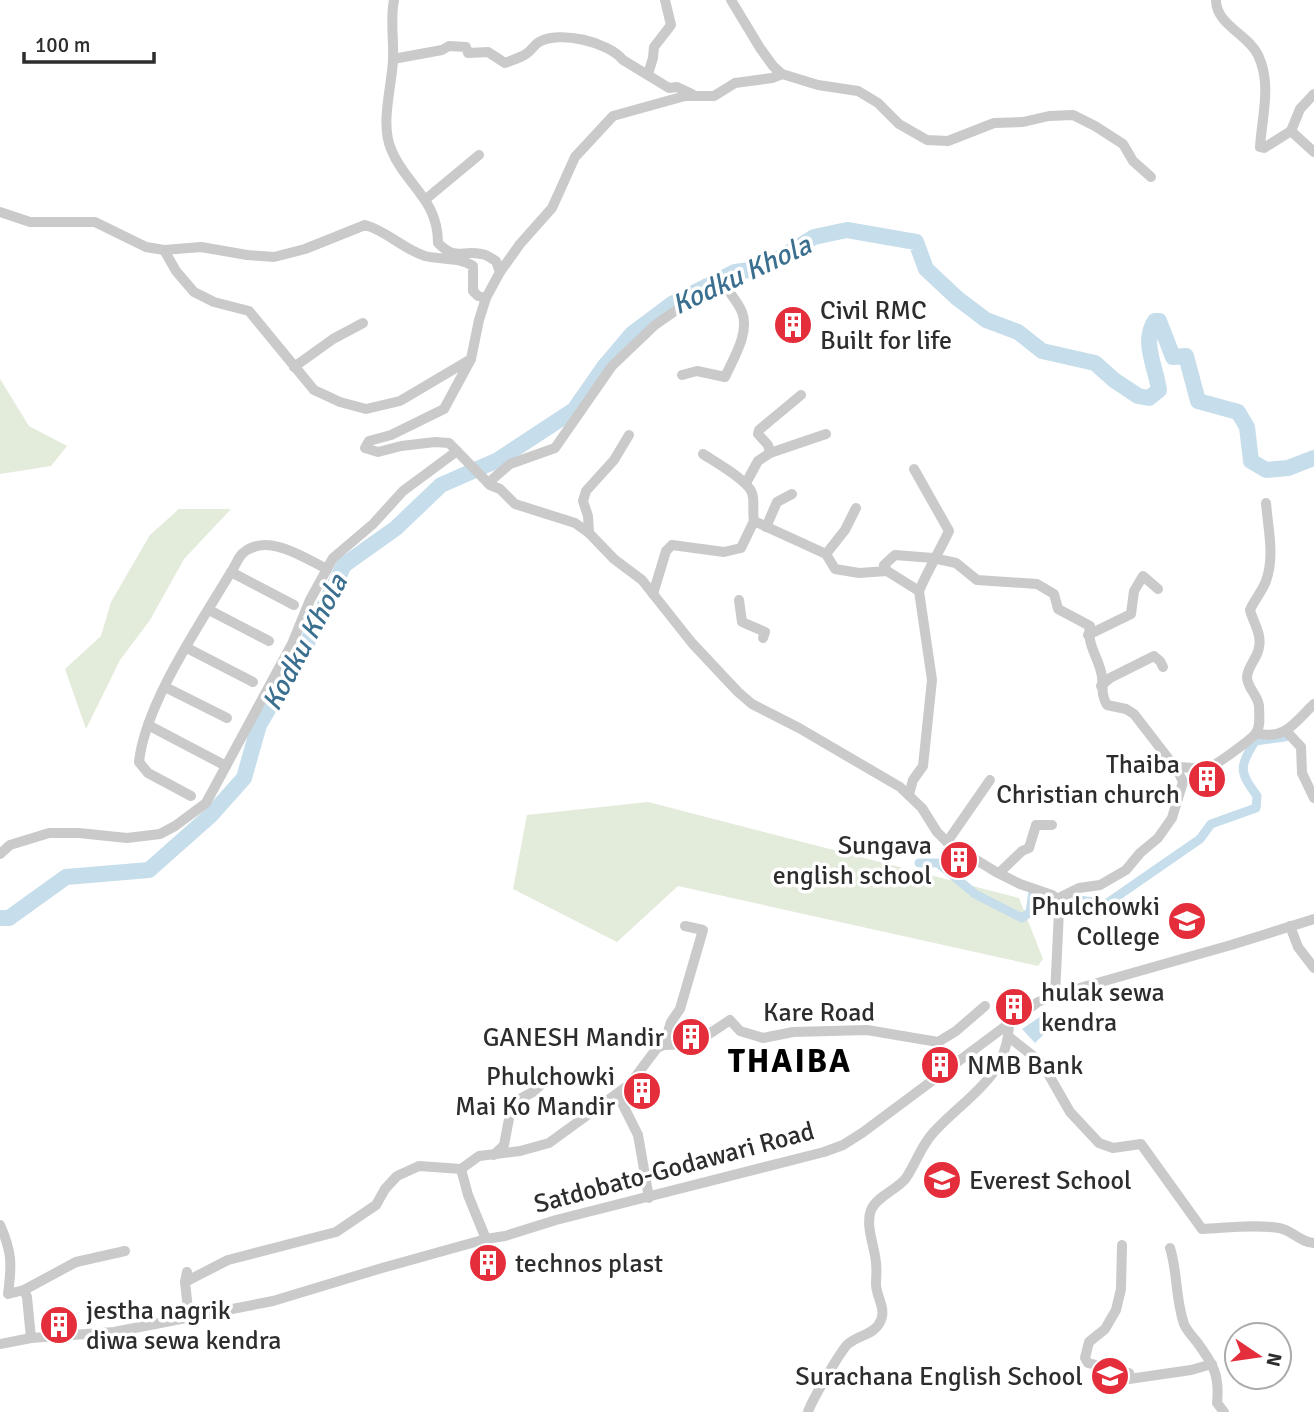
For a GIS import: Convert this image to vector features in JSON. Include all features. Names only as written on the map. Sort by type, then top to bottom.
[{"type":"street","points":[[394,0],[388,141],[392,153],[426,199],[438,229],[438,243],[447,253],[481,254],[496,261],[500,272]]},
{"type":"street","points":[[648,74],[654,47],[671,25],[665,0]]},
{"type":"street","points":[[732,0],[760,48],[782,74],[818,85],[858,91],[878,103],[899,124],[928,140],[948,141],[994,123],[1073,115],[1123,144],[1133,161],[1151,177]]},
{"type":"street","points":[[1216,0],[1219,14],[1254,47],[1266,80],[1260,147],[1264,148],[1291,131],[1300,108],[1314,94]]},
{"type":"street","points":[[393,59],[442,51],[449,46],[466,47],[468,53],[488,52],[505,63],[527,54],[540,41],[566,36],[618,53],[623,60],[669,88],[677,87],[695,95]]},
{"type":"street","points":[[782,74],[735,83],[714,96],[685,96],[613,116],[575,158],[552,208],[520,244],[500,272],[486,298],[471,359],[444,409],[391,435],[369,441],[365,448],[378,452],[435,442],[449,443],[485,480],[500,489],[514,504],[575,523],[589,533],[614,559],[642,580],[692,643],[752,704],[799,728],[909,794],[947,842],[1020,884],[1057,899]]},
{"type":"street","points":[[1291,131],[1314,152]]},
{"type":"street","points":[[426,199],[479,155]]},
{"type":"street","points":[[0,212],[30,222],[96,222],[146,247],[164,250],[201,247],[274,257],[305,249],[365,225],[375,228],[411,251],[466,262],[473,266],[473,291],[486,298]]},
{"type":"street","points":[[164,250],[176,271],[194,292],[214,302],[249,311],[314,390],[340,402],[366,410],[400,401],[471,359]]},
{"type":"street","points":[[485,480],[510,464],[555,448],[612,366],[655,325],[709,292],[727,288],[743,313],[743,328],[725,377],[697,371],[682,375]]},
{"type":"street","points":[[294,367],[332,339],[363,323]]},
{"type":"street","points":[[770,453],[768,445],[758,434],[759,430],[801,395]]},
{"type":"street","points":[[746,483],[758,461],[770,453],[826,434]]},
{"type":"street","points":[[589,533],[588,516],[583,501],[586,491],[614,460],[629,435]]},
{"type":"street","points":[[653,594],[666,551],[672,545],[724,552],[741,548],[754,521],[751,510],[752,493],[746,483],[703,454]]},
{"type":"street","points":[[0,854],[10,845],[49,833],[127,838],[160,834],[206,803],[292,644],[310,600],[333,558],[373,524],[403,491],[461,456]]},
{"type":"street","points":[[909,794],[913,780],[923,766],[932,680],[919,591],[948,531],[914,469]]},
{"type":"street","points":[[766,527],[777,502],[792,494]]},
{"type":"street","points":[[1175,768],[1182,766],[1196,769],[1219,764],[1256,733],[1260,719],[1258,698],[1247,678],[1259,647],[1258,628],[1250,610],[1266,580],[1271,560],[1266,503]]},
{"type":"street","points":[[826,554],[845,530],[856,508]]},
{"type":"street","points":[[754,521],[826,554],[835,569],[859,573],[887,571]]},
{"type":"street","points":[[191,796],[148,773],[139,762],[141,746],[165,688],[231,572],[243,553],[260,545],[278,545],[327,569]]},
{"type":"street","points":[[919,591],[887,571],[884,565],[895,555],[933,558],[956,563],[977,580],[1037,584],[1054,594],[1058,608],[1090,626],[1088,635],[1102,674],[1101,687],[1107,705],[1126,709],[1134,715],[1183,782],[1172,818],[1158,838],[1140,853],[1126,870],[1100,885],[1079,888],[1057,899]]},
{"type":"street","points":[[231,572],[295,605]]},
{"type":"street","points":[[1088,635],[1131,614],[1134,591],[1143,576],[1158,589]]},
{"type":"street","points":[[739,600],[743,622],[765,632],[762,638]]},
{"type":"street","points":[[209,610],[269,641]]},
{"type":"street","points":[[187,648],[253,682]]},
{"type":"street","points":[[1101,687],[1110,678],[1154,656],[1163,667]]},
{"type":"street","points":[[165,688],[227,718]]},
{"type":"street","points":[[1256,733],[1275,736],[1286,731],[1314,704]]},
{"type":"street","points":[[148,725],[226,766]]},
{"type":"street","points":[[1286,731],[1301,747],[1302,773],[1314,798]]},
{"type":"street","points":[[947,842],[990,780]]},
{"type":"street","points":[[999,873],[1022,851],[1029,848],[1036,825],[1052,825]]},
{"type":"street","points":[[1055,995],[1057,899]]},
{"type":"street","name":"Satdobato-Godawari Road","points":[[0,1344],[31,1338],[101,1333],[273,1301],[486,1239],[843,1145],[1038,1002],[1314,919]]},
{"type":"street","points":[[189,1318],[186,1277],[228,1260],[336,1233],[376,1205],[384,1189],[397,1176],[419,1166],[461,1169],[479,1156],[520,1152],[549,1143],[618,1095],[639,1076],[657,1048],[664,1045],[671,1022],[680,1009],[703,930],[685,926]]},
{"type":"street","points":[[1290,926],[1298,947],[1314,968]]},
{"type":"street","name":"Kare Road","points":[[664,1045],[694,1044],[730,1020],[740,1031],[763,1038],[793,1032],[867,1030],[938,1042],[956,1031],[985,1006]]},
{"type":"street","points":[[808,1412],[842,1349],[851,1341],[875,1331],[881,1321],[883,1312],[876,1290],[876,1262],[869,1223],[872,1209],[905,1179],[919,1151],[934,1132],[982,1089],[999,1063],[1009,1037],[1009,1023]]},
{"type":"street","points":[[1009,1037],[1042,1062],[1070,1112],[1099,1143],[1113,1148],[1141,1144],[1202,1229],[1276,1227],[1289,1230],[1312,1245]]},
{"type":"street","points":[[494,1155],[504,1145],[512,1103],[533,1092],[546,1080]]},
{"type":"street","points":[[618,1095],[638,1135],[649,1198]]},
{"type":"street","points":[[461,1169],[468,1195],[486,1239]]},
{"type":"street","points":[[0,1225],[10,1248],[8,1294],[24,1290],[76,1262],[125,1251]]},
{"type":"street","points":[[1122,1245],[1121,1289],[1116,1310],[1105,1329],[1089,1342],[1085,1358],[1088,1363],[1129,1373],[1129,1379],[1191,1370],[1212,1363]]},
{"type":"street","points":[[1170,1248],[1176,1268],[1175,1291],[1185,1327],[1212,1363],[1219,1384],[1217,1403],[1224,1412]]},
{"type":"street","points":[[24,1290],[31,1338]]},
{"type":"green space","points":[[0,379],[29,426],[67,446],[51,466],[0,474]]},
{"type":"green space","points":[[179,509],[231,509],[184,559],[150,620],[120,660],[86,729],[65,669],[101,636],[111,602],[150,535]]},
{"type":"green space","points":[[648,802],[1019,898],[1043,959],[1038,966],[678,886],[617,942],[513,889],[527,815]]},
{"type":"water","points":[[1044,1014],[1049,1029],[1035,1043],[1022,1029]]},
{"type":"waterway","name":"Kodku Khola","points":[[0,918],[9,918],[66,877],[149,870],[211,815],[244,778],[259,725],[307,643],[344,565],[396,528],[441,485],[498,460],[574,410],[604,367],[632,334],[672,304],[735,272],[764,268],[814,237],[847,230],[916,242],[926,269],[986,320],[1018,332],[1042,351],[1095,363],[1138,396],[1149,398],[1159,390],[1149,346],[1151,329],[1155,321],[1159,321],[1173,357],[1186,356],[1198,401],[1238,412],[1247,427],[1251,461],[1266,470],[1288,468],[1314,458]]},
{"type":"waterway","points":[[1060,897],[1106,904],[1200,839],[1211,824],[1256,808],[1257,796],[1244,775],[1246,757],[1255,741],[1285,737]]},
{"type":"waterway","points":[[919,863],[938,863],[975,894],[1022,918],[1030,912],[1033,892],[1043,894]]},
{"type":"place","name":"Civil RMC Built for life","points":[[793,325]]},
{"type":"place","name":"Thaiba Christian church","points":[[1207,779]]},
{"type":"place","name":"Sungava english school","points":[[959,860]]},
{"type":"place","name":"Phulchowki College","points":[[1187,921]]},
{"type":"place","name":"hulak sewa kendra","points":[[1014,1007]]},
{"type":"place","name":"GANESH Mandir","points":[[691,1037]]},
{"type":"place","name":"NMB Bank","points":[[940,1065]]},
{"type":"place","name":"Phulchowki Mai Ko Mandir","points":[[642,1091]]},
{"type":"place","name":"Everest School","points":[[942,1180]]},
{"type":"place","name":"technos plast","points":[[488,1263]]},
{"type":"place","name":"jestha nagrik diwa sewa kendra","points":[[59,1325]]},
{"type":"place","name":"Surachana English School","points":[[1110,1376]]},
{"type":"district","name":"THAIBA","points":[[790,1060]]}]
